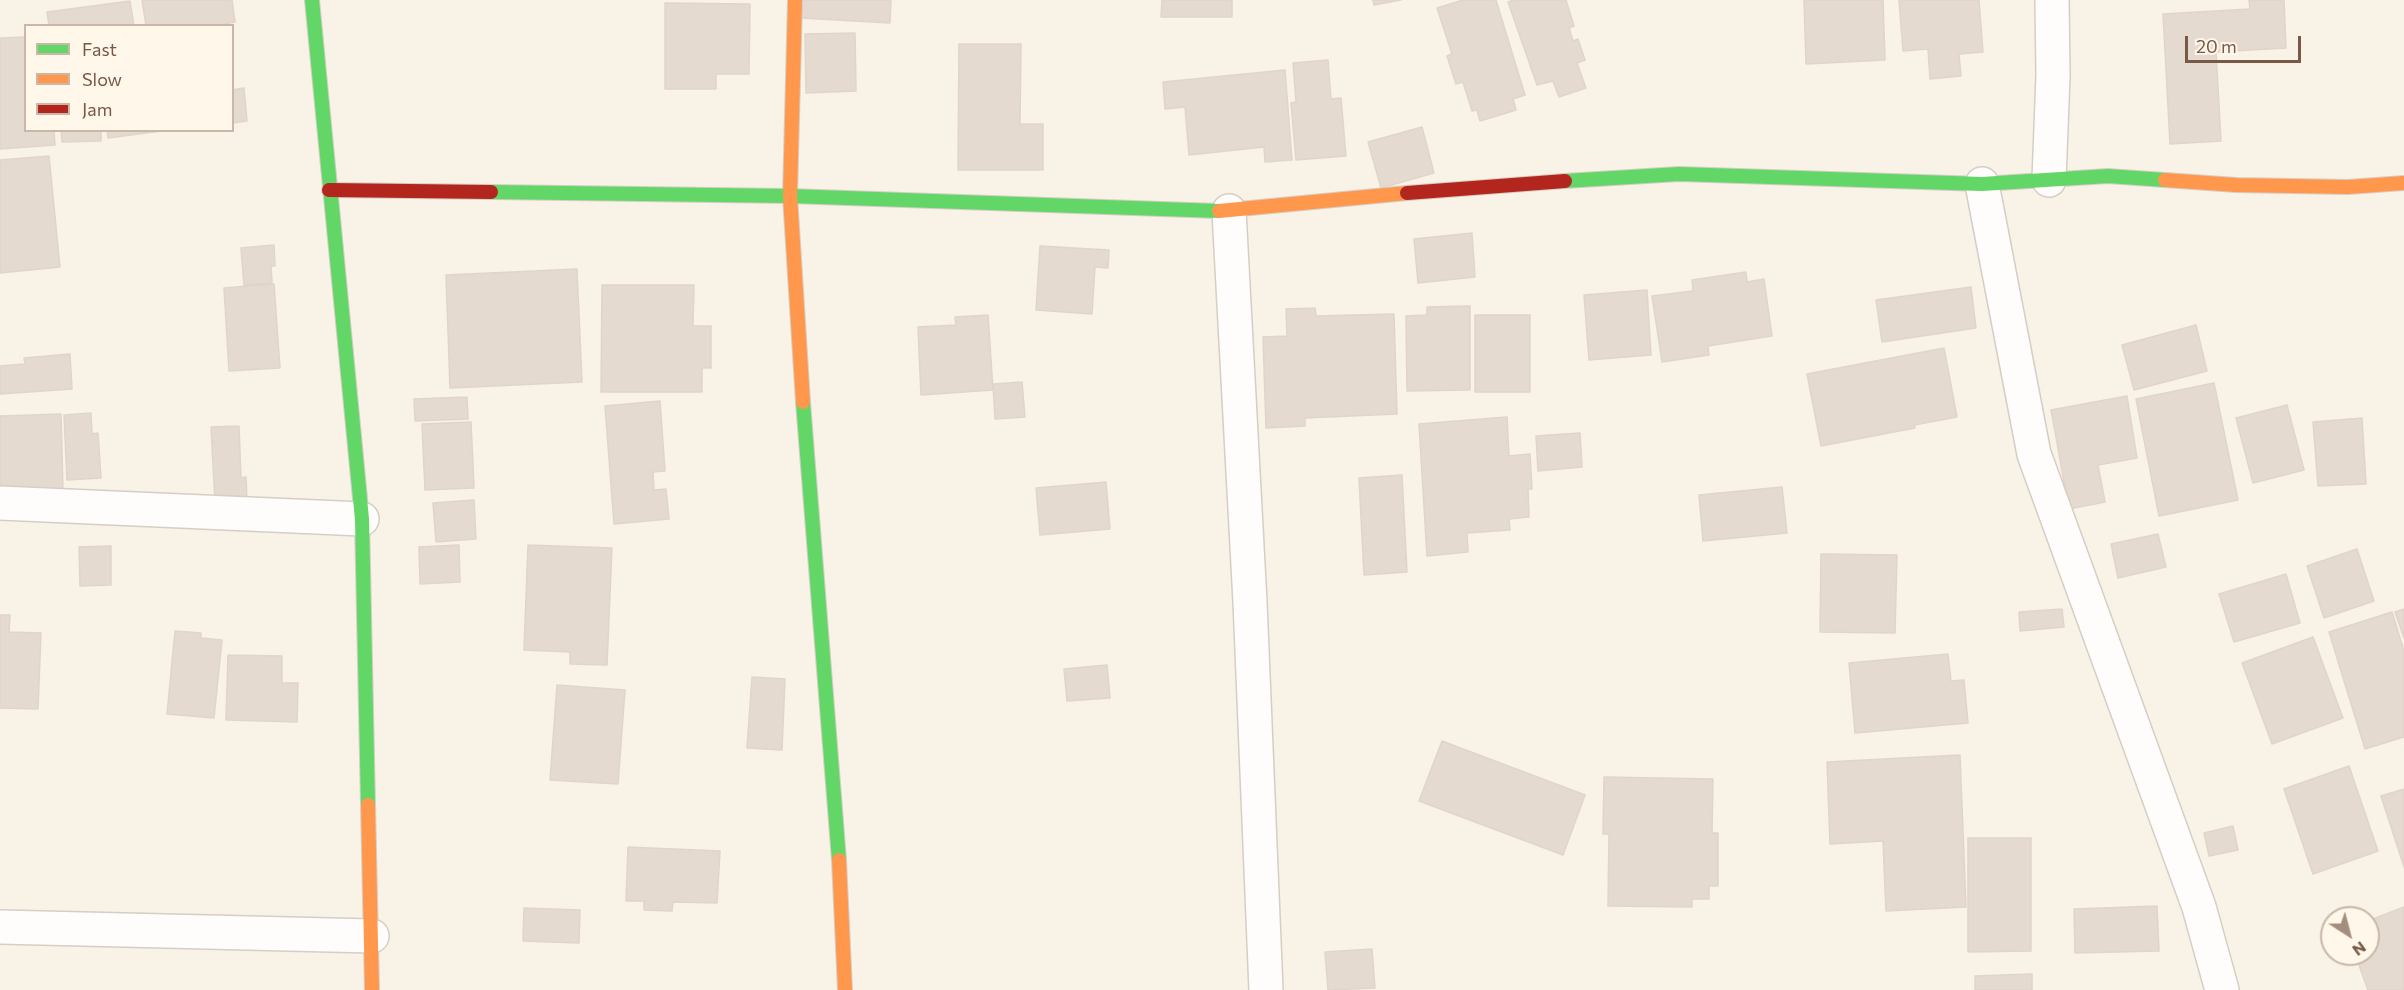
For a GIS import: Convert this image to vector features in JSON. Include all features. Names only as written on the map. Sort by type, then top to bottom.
[{"type":"street","points":[[312,0],[362,519],[372,990]]},
{"type":"street","points":[[795,0],[790,196],[805,435],[838,839],[844,990]]},
{"type":"street","points":[[2049,180],[2053,75],[2052,0]]},
{"type":"street","points":[[329,190],[790,196],[1229,211],[1458,188],[1679,174],[1982,184],[2108,176],[2236,185],[2326,186],[2404,183]]},
{"type":"street","points":[[1982,184],[2034,454],[2199,908],[2222,990]]},
{"type":"street","points":[[1229,211],[1250,602],[1266,990]]},
{"type":"street","points":[[0,503],[362,519]]},
{"type":"street","points":[[0,927],[372,936]]},
{"type":"building","points":[[142,0],[232,0],[235,22],[146,24]]},
{"type":"building","points":[[802,0],[891,0],[890,23],[801,18]]},
{"type":"building","points":[[1162,0],[1232,0],[1232,17],[1161,17]]},
{"type":"building","points":[[1373,0],[1401,0],[1374,5]]},
{"type":"building","points":[[1463,0],[1496,0],[1525,95],[1513,99],[1516,110],[1480,121],[1477,110],[1472,111],[1463,82],[1456,84],[1447,56],[1452,54],[1437,8]]},
{"type":"building","points":[[1566,0],[1574,26],[1569,28],[1573,41],[1578,39],[1585,60],[1577,63],[1586,88],[1559,97],[1553,81],[1537,85],[1508,2]]},
{"type":"building","points":[[1804,0],[1883,0],[1885,60],[1806,64]]},
{"type":"building","points":[[1899,0],[1979,0],[1983,52],[1959,54],[1961,76],[1930,79],[1928,49],[1903,51]]},
{"type":"building","points":[[2249,0],[2284,0],[2286,48],[2216,52],[2221,141],[2170,144],[2163,14],[2250,9]]},
{"type":"building","points":[[130,1],[134,24],[49,24],[47,12]]},
{"type":"building","points":[[665,3],[750,4],[749,74],[716,74],[716,89],[665,89]]},
{"type":"building","points":[[855,33],[856,91],[806,93],[805,34]]},
{"type":"building","points":[[24,37],[24,132],[54,132],[55,145],[0,149],[0,38]]},
{"type":"building","points":[[959,44],[1021,44],[1020,124],[1043,124],[1043,170],[958,170]]},
{"type":"building","points":[[1328,60],[1331,99],[1341,98],[1346,156],[1296,160],[1291,103],[1296,102],[1293,63]]},
{"type":"building","points":[[1285,70],[1292,160],[1265,162],[1264,147],[1189,155],[1185,107],[1165,109],[1163,82]]},
{"type":"building","points":[[244,88],[247,121],[234,123],[234,90]]},
{"type":"building","points":[[1422,127],[1434,173],[1381,188],[1368,142]]},
{"type":"building","points":[[61,132],[101,132],[101,141],[62,142]]},
{"type":"building","points":[[107,132],[154,132],[108,138]]},
{"type":"building","points":[[49,156],[60,267],[0,273],[0,160]]},
{"type":"building","points":[[1472,233],[1475,277],[1418,283],[1414,239]]},
{"type":"building","points":[[274,245],[275,266],[271,266],[272,283],[244,285],[241,248]]},
{"type":"building","points":[[1040,246],[1109,250],[1108,268],[1095,267],[1092,314],[1036,310]]},
{"type":"building","points":[[577,269],[582,382],[450,388],[446,275]]},
{"type":"building","points":[[1746,272],[1747,282],[1764,279],[1772,336],[1708,346],[1709,355],[1662,362],[1652,296],[1693,291],[1692,280]]},
{"type":"building","points":[[274,284],[280,368],[229,371],[224,288]]},
{"type":"building","points":[[602,285],[694,285],[693,326],[711,326],[711,368],[702,368],[702,392],[601,392]]},
{"type":"building","points":[[1971,287],[1976,328],[1882,342],[1876,300]]},
{"type":"building","points":[[1647,290],[1651,355],[1589,360],[1584,295]]},
{"type":"building","points":[[1470,306],[1470,390],[1407,391],[1406,316],[1427,315],[1427,307]]},
{"type":"building","points":[[1315,308],[1316,316],[1394,314],[1397,414],[1305,418],[1305,426],[1266,428],[1263,337],[1287,336],[1286,309]]},
{"type":"building","points":[[988,315],[993,390],[921,395],[918,327],[956,325],[955,317]]},
{"type":"building","points":[[1475,315],[1530,315],[1530,392],[1475,392]]},
{"type":"building","points":[[2196,325],[2207,371],[2134,390],[2122,345]]},
{"type":"building","points":[[1944,348],[1957,417],[1914,425],[1915,428],[1821,446],[1807,374]]},
{"type":"building","points":[[70,354],[72,389],[0,394],[0,366],[25,364],[24,358]]},
{"type":"building","points":[[1022,382],[1025,417],[995,419],[993,384]]},
{"type":"building","points":[[2214,383],[2238,500],[2159,516],[2136,399]]},
{"type":"building","points":[[2127,396],[2137,458],[2098,465],[2105,502],[2069,509],[2051,410]]},
{"type":"building","points":[[467,397],[468,419],[415,421],[414,399]]},
{"type":"building","points":[[660,401],[665,471],[653,472],[654,490],[666,489],[669,519],[614,524],[605,406]]},
{"type":"building","points":[[2287,405],[2304,470],[2253,483],[2236,418]]},
{"type":"building","points":[[91,413],[92,434],[98,433],[101,478],[67,480],[64,415]]},
{"type":"building","points":[[61,414],[63,490],[0,493],[0,416]]},
{"type":"building","points":[[1507,417],[1509,456],[1530,454],[1532,489],[1528,489],[1529,517],[1509,519],[1510,530],[1467,533],[1468,552],[1427,556],[1419,424]]},
{"type":"building","points":[[2362,418],[2366,484],[2318,486],[2313,422]]},
{"type":"building","points":[[471,422],[474,488],[425,490],[422,424]]},
{"type":"building","points":[[239,426],[241,478],[246,477],[247,500],[215,503],[211,427]]},
{"type":"building","points":[[1580,433],[1582,467],[1538,471],[1536,436]]},
{"type":"building","points":[[1402,475],[1407,572],[1364,575],[1359,478]]},
{"type":"building","points":[[1106,482],[1110,529],[1040,535],[1036,488]]},
{"type":"building","points":[[1782,487],[1787,533],[1703,541],[1699,495]]},
{"type":"building","points":[[474,500],[476,539],[436,542],[433,503]]},
{"type":"building","points":[[2158,534],[2166,567],[2118,578],[2111,544]]},
{"type":"building","points":[[459,545],[460,582],[420,584],[419,547]]},
{"type":"building","points":[[528,545],[612,548],[607,665],[570,664],[570,652],[524,650]]},
{"type":"building","points":[[111,546],[111,585],[80,586],[79,547]]},
{"type":"building","points":[[2357,549],[2374,601],[2324,618],[2307,566]]},
{"type":"building","points":[[1821,554],[1897,555],[1895,633],[1820,632]]},
{"type":"building","points":[[2286,574],[2300,623],[2234,642],[2219,594]]},
{"type":"building","points":[[2062,609],[2064,627],[2020,631],[2019,612]]},
{"type":"building","points":[[2404,609],[2404,638],[2395,612]]},
{"type":"building","points":[[2392,612],[2404,651],[2404,737],[2365,749],[2329,632]]},
{"type":"building","points":[[0,615],[10,615],[9,632],[41,633],[38,709],[0,708]]},
{"type":"building","points":[[175,631],[201,633],[201,638],[222,640],[214,718],[167,714]]},
{"type":"building","points":[[2313,637],[2343,718],[2272,744],[2242,663]]},
{"type":"building","points":[[1948,654],[1951,681],[1964,680],[1968,723],[1855,733],[1849,663]]},
{"type":"building","points":[[228,655],[282,656],[282,683],[298,683],[297,722],[226,720]]},
{"type":"building","points":[[1107,665],[1110,698],[1067,701],[1064,669]]},
{"type":"building","points":[[752,677],[785,679],[782,750],[747,748]]},
{"type":"building","points":[[557,685],[625,690],[618,784],[550,780]]},
{"type":"building","points":[[1442,741],[1585,795],[1563,855],[1419,801]]},
{"type":"building","points":[[1960,755],[1966,907],[1886,911],[1883,841],[1830,844],[1827,762]]},
{"type":"building","points":[[2349,766],[2378,851],[2313,874],[2284,789]]},
{"type":"building","points":[[1604,777],[1713,779],[1712,833],[1718,833],[1718,886],[1709,886],[1709,899],[1692,899],[1692,907],[1608,906],[1609,834],[1603,834]]},
{"type":"building","points":[[2404,789],[2404,867],[2381,796]]},
{"type":"building","points":[[2233,826],[2238,850],[2209,856],[2204,833]]},
{"type":"building","points":[[1968,838],[2031,838],[2031,951],[1968,952]]},
{"type":"building","points":[[628,847],[720,851],[717,903],[673,902],[672,911],[644,910],[644,901],[626,901]]},
{"type":"building","points":[[2157,906],[2159,951],[2075,953],[2074,909]]},
{"type":"building","points":[[2404,907],[2404,990],[2368,990],[2359,966],[2380,966],[2380,916]]},
{"type":"building","points":[[524,908],[580,910],[579,943],[523,941]]},
{"type":"building","points":[[1372,949],[1375,988],[1328,990],[1325,952]]},
{"type":"building","points":[[2032,974],[2032,990],[1975,990],[1975,976]]},
{"type":"traffic: fast","points":[[312,0],[362,519],[368,805]]},
{"type":"traffic: fast","points":[[1565,181],[1679,174],[1982,184],[2108,176],[2165,180]]},
{"type":"traffic: fast","points":[[491,192],[790,196],[1219,211]]},
{"type":"traffic: fast","points":[[803,402],[839,860]]},
{"type":"traffic: slow","points":[[795,0],[790,196],[803,402]]},
{"type":"traffic: slow","points":[[2165,180],[2236,185],[2348,187],[2404,183]]},
{"type":"traffic: slow","points":[[1219,211],[1407,193]]},
{"type":"traffic: slow","points":[[368,805],[372,990]]},
{"type":"traffic: slow","points":[[839,860],[845,990]]},
{"type":"traffic: jam","points":[[1407,193],[1565,181]]},
{"type":"traffic: jam","points":[[329,190],[491,192]]}]
